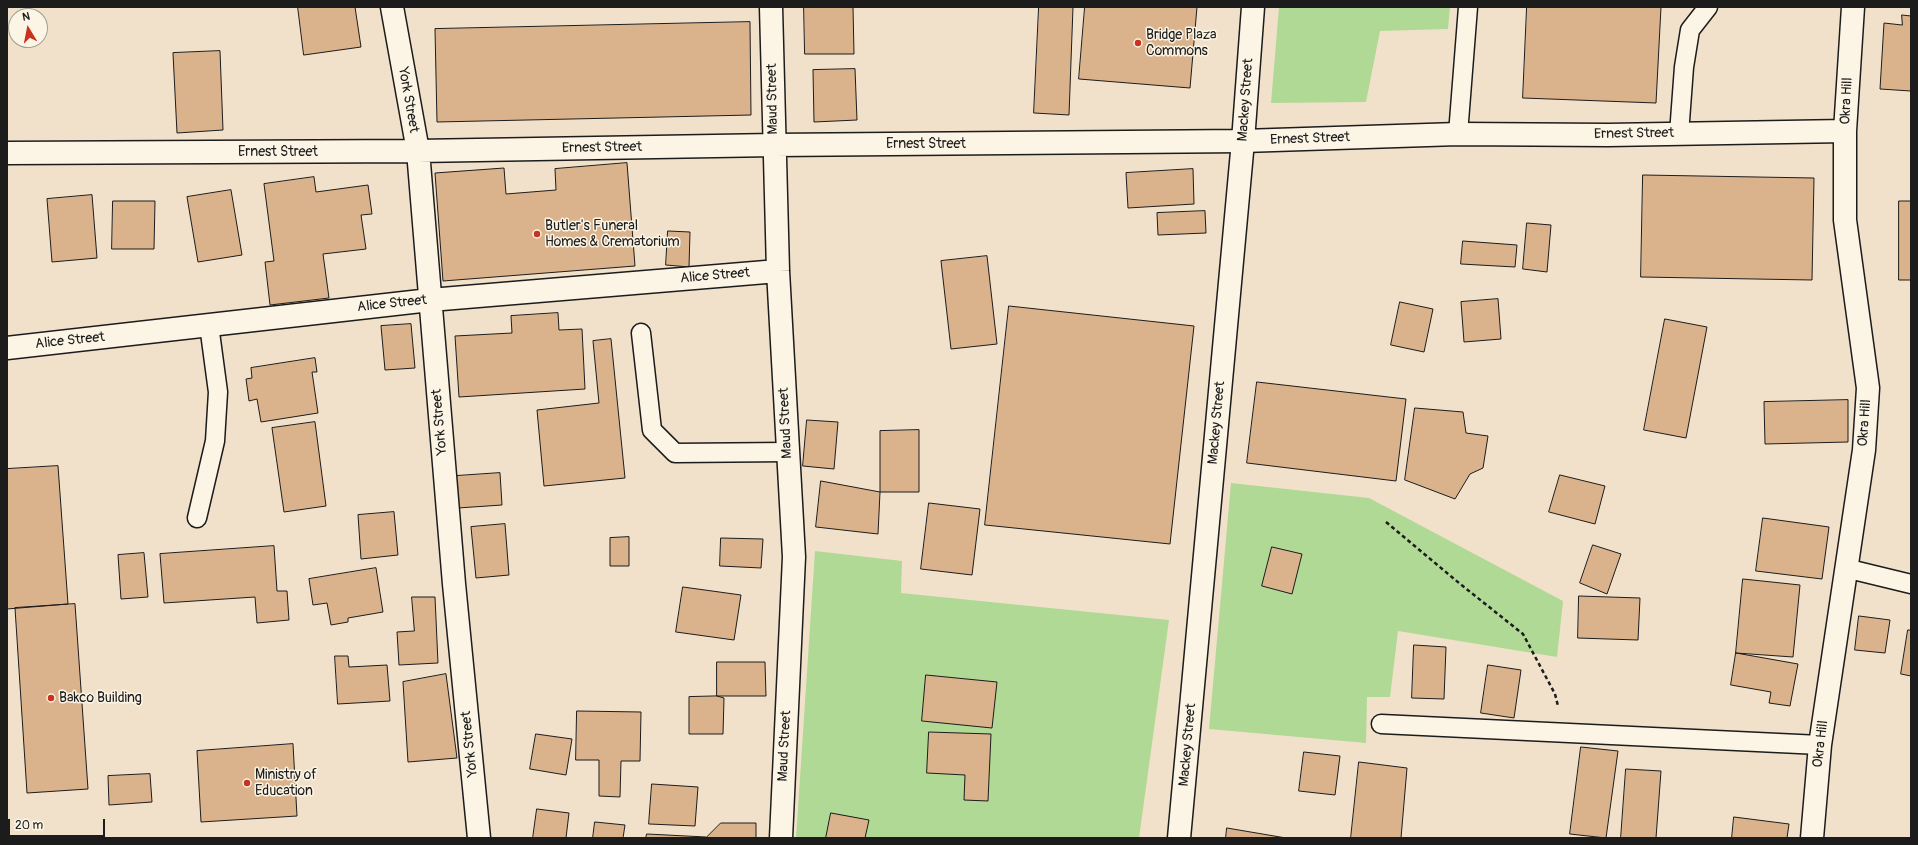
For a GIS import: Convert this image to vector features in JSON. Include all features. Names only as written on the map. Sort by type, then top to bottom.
[{"type":"street","name":"York Street","points":[[392,7],[418,151],[454,584],[479,838]]},
{"type":"street","name":"Maud Street","points":[[771,7],[778,271],[794,558],[781,838]]},
{"type":"street","name":"Mackey Street","points":[[1179,838],[1243,141],[1253,7]]},
{"type":"street","name":"Okra Hill","points":[[1812,838],[1820,745],[1845,568],[1864,450],[1868,388],[1845,220],[1845,131],[1853,7]]},
{"type":"street","name":"Ernest Street","points":[[7,153],[418,151],[774,145],[1243,141],[1458,134],[1679,134],[1845,131]]},
{"type":"street","name":"Alice Street","points":[[7,348],[430,300],[778,271]]},
{"type":"lane","points":[[1458,134],[1468,7]]},
{"type":"lane","points":[[1679,134],[1684,67],[1690,30],[1708,7]]},
{"type":"lane","points":[[197,518],[215,441],[218,392],[209,325]]},
{"type":"lane","points":[[641,333],[652,430],[675,453],[788,452]]},
{"type":"lane","points":[[1845,568],[1911,584]]},
{"type":"lane","points":[[1381,724],[1820,745]]},
{"type":"path","points":[[1386,522],[1523,634],[1555,694],[1563,732]]},
{"type":"green space","points":[[1279,7],[1450,7],[1448,29],[1380,31],[1366,102],[1271,103]]},
{"type":"green space","points":[[1231,483],[1369,498],[1563,601],[1557,657],[1398,631],[1390,697],[1367,697],[1366,743],[1209,729]]},
{"type":"green space","points":[[815,551],[902,561],[901,593],[1169,620],[1139,838],[796,838]]},
{"type":"building","points":[[298,7],[355,7],[361,47],[304,55]]},
{"type":"building","points":[[804,7],[853,7],[854,54],[805,54]]},
{"type":"building","points":[[1039,7],[1073,7],[1069,115],[1034,113]]},
{"type":"building","name":"Bridge Plaza Commons","points":[[1085,7],[1197,7],[1190,88],[1079,79]]},
{"type":"building","points":[[1527,7],[1661,7],[1656,103],[1523,98]]},
{"type":"building","points":[[1902,15],[1911,16],[1911,91],[1880,89],[1884,23],[1902,25]]},
{"type":"building","points":[[750,22],[751,115],[437,122],[435,29]]},
{"type":"building","points":[[220,51],[223,130],[177,133],[173,53]]},
{"type":"building","points":[[855,69],[857,120],[814,122],[813,70]]},
{"type":"building","points":[[627,163],[635,266],[443,281],[435,173],[504,168],[506,194],[556,190],[555,169]]},
{"type":"building","points":[[1193,169],[1194,204],[1128,208],[1126,173]]},
{"type":"building","points":[[1643,175],[1814,178],[1812,280],[1641,277]]},
{"type":"building","points":[[314,177],[316,192],[368,185],[372,214],[361,215],[366,249],[323,254],[329,298],[270,305],[265,262],[274,261],[264,184]]},
{"type":"building","points":[[231,190],[242,255],[198,262],[187,197]]},
{"type":"building","points":[[92,195],[97,258],[52,262],[47,199]]},
{"type":"building","points":[[113,201],[155,201],[154,249],[112,249]]},
{"type":"building","points":[[1899,201],[1911,201],[1911,280],[1899,280]]},
{"type":"building","points":[[1205,211],[1206,233],[1158,235],[1157,213]]},
{"type":"building","points":[[1527,223],[1551,225],[1547,272],[1523,269]]},
{"type":"building","points":[[668,231],[690,232],[689,267],[666,265]]},
{"type":"building","points":[[1463,241],[1517,245],[1515,267],[1461,264]]},
{"type":"building","points":[[987,256],[997,344],[951,349],[941,261]]},
{"type":"building","points":[[1498,299],[1501,339],[1464,342],[1461,302]]},
{"type":"building","points":[[1400,302],[1433,309],[1424,352],[1391,345]]},
{"type":"building","points":[[1009,306],[1194,326],[1170,544],[985,525]]},
{"type":"building","points":[[558,313],[559,330],[582,329],[585,389],[459,397],[455,336],[512,333],[511,316]]},
{"type":"building","points":[[1665,319],[1707,327],[1686,438],[1644,430]]},
{"type":"building","points":[[411,324],[415,368],[385,370],[381,326]]},
{"type":"building","points":[[611,339],[625,478],[544,486],[537,410],[599,403],[593,341]]},
{"type":"building","points":[[315,358],[317,372],[312,372],[318,413],[261,422],[257,399],[249,401],[246,379],[252,378],[251,368]]},
{"type":"building","points":[[1257,382],[1406,399],[1396,481],[1247,463]]},
{"type":"building","points":[[1848,400],[1848,442],[1765,444],[1764,402]]},
{"type":"building","points":[[1415,408],[1463,412],[1466,433],[1488,436],[1483,468],[1470,474],[1455,499],[1405,480]]},
{"type":"building","points":[[807,420],[838,422],[834,469],[803,466]]},
{"type":"building","points":[[315,422],[326,506],[284,512],[272,428]]},
{"type":"building","points":[[919,430],[919,492],[880,492],[880,431]]},
{"type":"building","points":[[58,466],[68,604],[7,609],[7,469]]},
{"type":"building","points":[[500,473],[502,505],[458,508],[456,476]]},
{"type":"building","points":[[1560,475],[1605,486],[1595,524],[1549,512]]},
{"type":"building","points":[[821,481],[880,492],[878,534],[816,527]]},
{"type":"building","points":[[929,503],[980,509],[972,575],[921,569]]},
{"type":"building","points":[[394,512],[398,555],[361,559],[358,515]]},
{"type":"building","points":[[1763,518],[1829,527],[1822,579],[1756,571]]},
{"type":"building","points":[[505,524],[509,575],[476,578],[471,527]]},
{"type":"building","points":[[629,537],[629,566],[610,566],[610,538]]},
{"type":"building","points":[[721,538],[763,539],[761,568],[720,566]]},
{"type":"building","points":[[1593,545],[1621,554],[1607,594],[1580,583]]},
{"type":"building","points":[[274,546],[277,591],[287,591],[289,620],[257,623],[255,597],[164,603],[160,554]]},
{"type":"building","points":[[1272,547],[1302,554],[1292,594],[1262,586]]},
{"type":"building","points":[[144,553],[148,597],[121,599],[118,555]]},
{"type":"building","points":[[376,568],[383,612],[348,618],[348,622],[331,625],[327,603],[313,605],[309,579]]},
{"type":"building","points":[[1743,579],[1800,585],[1793,657],[1736,653]]},
{"type":"building","points":[[683,587],[741,595],[734,640],[676,632]]},
{"type":"building","points":[[1579,596],[1640,598],[1638,640],[1578,638]]},
{"type":"building","points":[[412,597],[435,597],[438,663],[399,665],[397,632],[414,631]]},
{"type":"building","name":"Bakco Building","points":[[75,604],[88,789],[27,793],[15,608]]},
{"type":"building","points":[[1859,616],[1890,620],[1885,653],[1855,650]]},
{"type":"building","points":[[1908,630],[1911,630],[1911,676],[1901,674]]},
{"type":"building","points":[[1414,645],[1446,647],[1444,699],[1412,698]]},
{"type":"building","points":[[1736,653],[1798,664],[1790,706],[1769,703],[1771,692],[1731,685]]},
{"type":"building","points":[[335,656],[348,656],[349,667],[387,665],[390,701],[338,704]]},
{"type":"building","points":[[717,662],[765,662],[766,696],[717,696]]},
{"type":"building","points":[[1488,665],[1521,670],[1514,718],[1481,713]]},
{"type":"building","points":[[446,674],[457,758],[408,762],[403,682]]},
{"type":"building","points":[[926,675],[997,682],[992,728],[922,721]]},
{"type":"building","points":[[717,696],[724,698],[723,734],[689,734],[689,697]]},
{"type":"building","points":[[577,711],[641,712],[640,761],[621,761],[620,797],[599,796],[599,760],[576,760]]},
{"type":"building","points":[[929,732],[991,734],[988,801],[964,800],[965,775],[927,773]]},
{"type":"building","points":[[536,734],[572,739],[566,775],[530,769]]},
{"type":"building","name":"Ministry of Education","points":[[293,744],[297,816],[201,822],[197,751]]},
{"type":"building","points":[[1581,747],[1618,751],[1606,838],[1570,834]]},
{"type":"building","points":[[1304,752],[1340,756],[1335,795],[1299,791]]},
{"type":"building","points":[[1359,762],[1407,768],[1401,838],[1351,838]]},
{"type":"building","points":[[1626,769],[1661,771],[1656,838],[1621,838]]},
{"type":"building","points":[[150,774],[152,802],[109,805],[108,776]]},
{"type":"building","points":[[652,784],[698,787],[695,826],[649,824]]},
{"type":"building","points":[[537,809],[569,813],[566,838],[533,838]]},
{"type":"building","points":[[831,813],[869,820],[865,838],[826,838]]},
{"type":"building","points":[[1734,817],[1789,824],[1787,838],[1732,838]]},
{"type":"building","points":[[595,822],[625,825],[623,838],[593,838]]},
{"type":"building","points":[[721,823],[756,823],[756,838],[706,838]]},
{"type":"building","points":[[1227,828],[1286,838],[1226,838]]},
{"type":"building","points":[[647,834],[706,837],[706,838],[646,838]]},
{"type":"place","name":"Bridge Plaza Commons","points":[[1138,43]]},
{"type":"place","name":"Butler's Funeral Homes & Crematorium","points":[[537,234]]},
{"type":"place","name":"Bakco Building","points":[[51,698]]},
{"type":"place","name":"Ministry of Education","points":[[247,783]]}]
